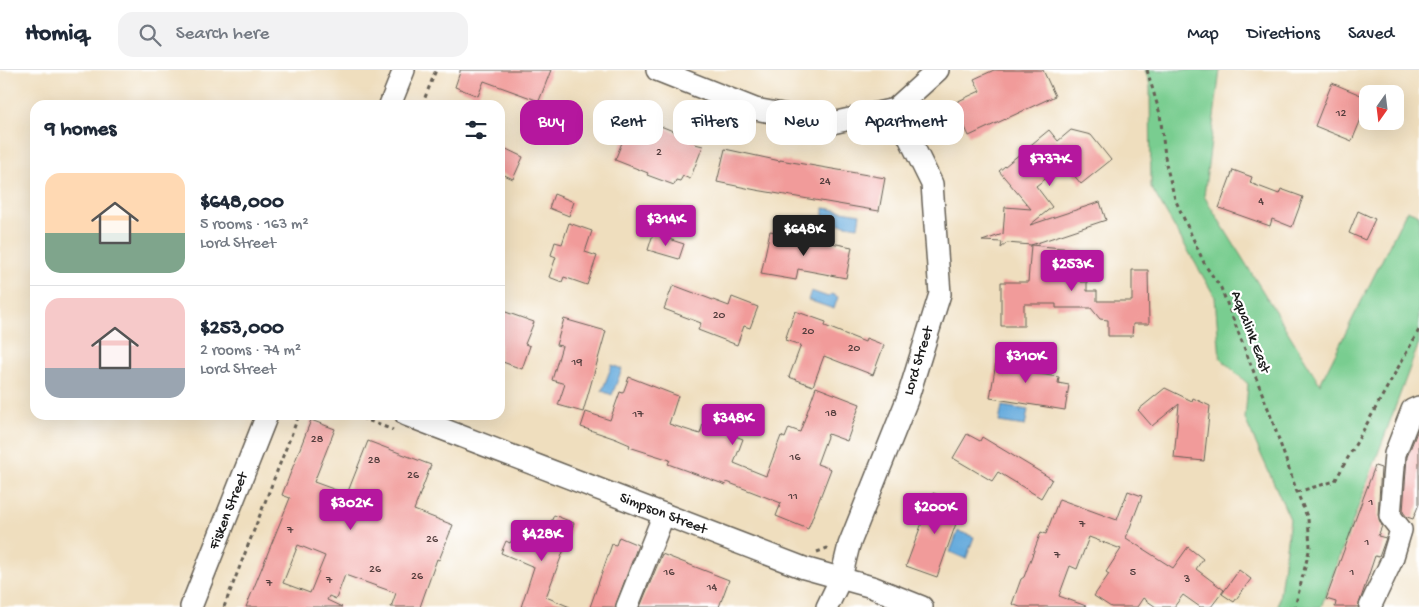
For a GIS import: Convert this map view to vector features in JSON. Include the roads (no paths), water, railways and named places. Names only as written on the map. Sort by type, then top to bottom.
[{"type":"street","points":[[392,100],[404,70]]},
{"type":"street","points":[[657,70],[755,109],[832,123],[847,120]]},
{"type":"street","points":[[905,100],[938,70]]},
{"type":"street","name":"Lord Street","points":[[826,607],[841,578],[850,545],[907,400],[940,294],[932,184],[913,145]]},
{"type":"street","points":[[1370,607],[1392,560],[1401,530],[1390,516],[1395,454],[1412,410],[1419,407]]},
{"type":"street","name":"Fisken Street","points":[[191,607],[265,420]]},
{"type":"street","name":"Simpson Street","points":[[419,420],[804,568],[872,587],[922,607]]},
{"type":"street","points":[[627,607],[664,514]]},
{"type":"water","points":[[824,208],[860,214],[858,227],[822,221]]},
{"type":"water","points":[[811,291],[828,297],[831,294],[838,297],[834,309],[808,300]]},
{"type":"water","points":[[612,365],[622,369],[612,395],[602,391]]},
{"type":"water","points":[[1002,406],[1028,410],[1025,426],[999,422]]},
{"type":"water","points":[[958,531],[974,537],[966,559],[950,552]]}]
